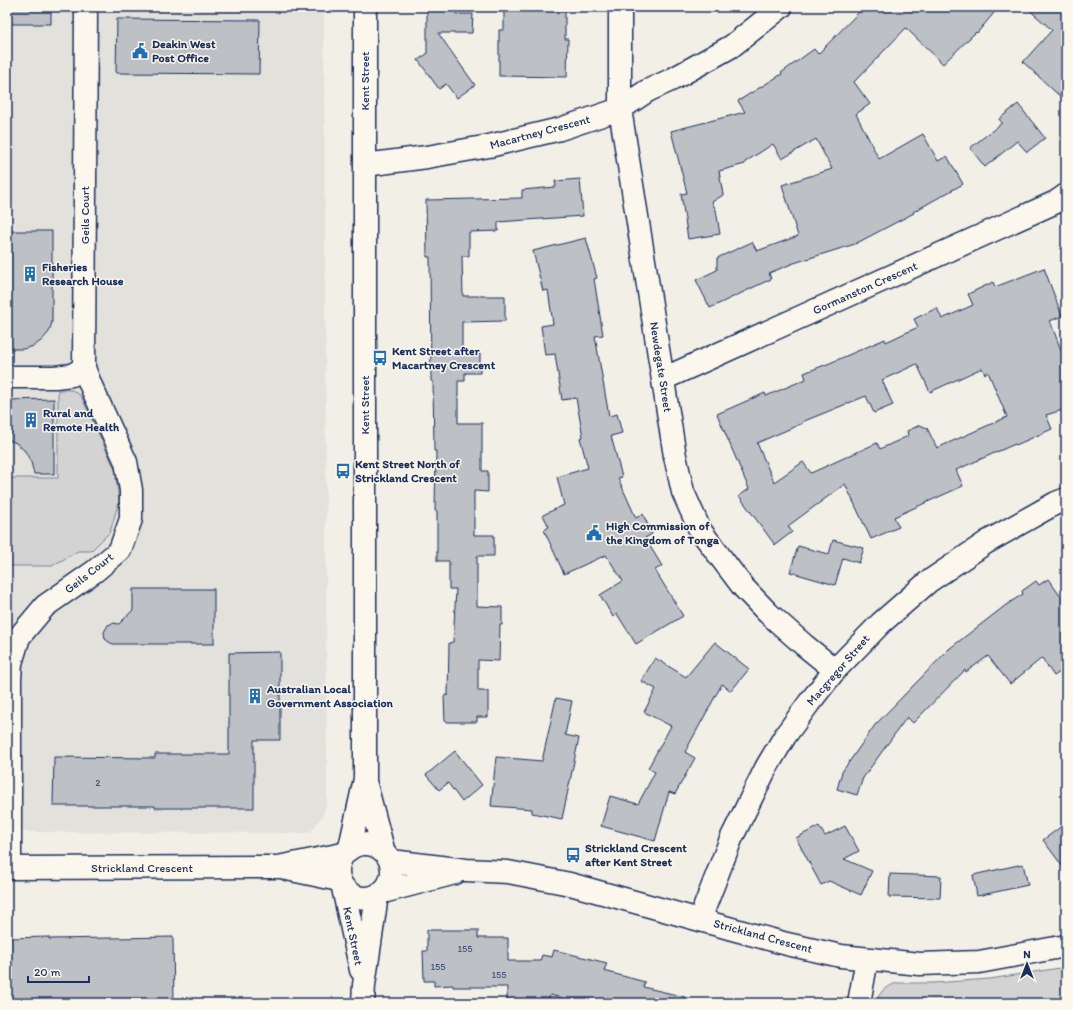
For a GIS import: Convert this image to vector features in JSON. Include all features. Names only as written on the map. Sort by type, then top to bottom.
[{"type":"street","name":"Geils Court","points":[[8,868],[10,679],[11,663],[20,637],[46,606],[95,571],[120,550],[131,519],[131,490],[126,462],[90,386],[84,368],[86,7]]},
{"type":"street","name":"Kent Street","points":[[347,850],[365,779],[365,7]]},
{"type":"street","name":"Newdegate Street","points":[[620,7],[620,109],[675,456],[683,492],[700,530],[743,587],[768,613],[835,670]]},
{"type":"street","name":"Macartney Crescent","points":[[365,165],[427,158],[489,146],[560,129],[620,109],[648,91],[674,79],[732,46],[781,7]]},
{"type":"street","name":"Gormanston Crescent","points":[[663,379],[1052,204],[1066,195]]},
{"type":"street","points":[[7,377],[55,377],[72,375],[84,368]]},
{"type":"street","name":"Macgregor Street","points":[[701,920],[707,900],[731,839],[766,768],[785,736],[835,670],[881,623],[928,582],[987,542],[1056,503],[1066,499]]},
{"type":"street","name":"Kent Street","points":[[365,779],[387,855]]},
{"type":"street","points":[[367,843],[375,845],[387,855],[393,869],[392,877],[388,885],[380,893],[368,898],[359,898],[350,894],[341,884],[337,871],[339,862],[347,850],[358,844],[367,843]]},
{"type":"street","name":"Strickland Crescent","points":[[8,868],[278,867],[347,850]]},
{"type":"street","name":"Strickland Crescent","points":[[387,855],[466,870],[508,872],[570,884],[787,944],[841,956],[920,964],[979,962],[1066,946]]},
{"type":"street","name":"Strickland Crescent","points":[[278,867],[341,884]]},
{"type":"street","name":"Strickland Crescent","points":[[380,893],[466,870]]},
{"type":"street","name":"Kent Street","points":[[341,884],[363,994]]},
{"type":"street","name":"Kent Street","points":[[363,994],[380,893]]},
{"type":"street","points":[[859,1003],[867,959]]},
{"type":"shaded area","points":[[7,7],[324,7],[327,802],[323,815],[310,833],[7,832]]},
{"type":"shaded area","points":[[58,390],[72,390],[81,396],[115,469],[119,501],[110,532],[91,551],[78,551],[52,566],[7,566],[7,478],[58,478]]},
{"type":"shaded area","points":[[1066,967],[1066,1003],[877,1003],[878,997],[884,989],[896,983],[933,983],[990,979]]},
{"type":"building","points":[[7,7],[51,7],[51,24],[7,24]]},
{"type":"building","points":[[427,7],[456,7],[456,14],[473,14],[472,33],[438,33],[475,85],[457,98],[446,84],[439,89],[418,60],[427,54]]},
{"type":"building","points":[[504,7],[565,7],[565,39],[568,39],[567,77],[499,76],[499,30],[504,30]]},
{"type":"building","points":[[864,7],[999,7],[977,33],[976,32],[943,64],[906,28],[854,82],[870,104],[856,114],[879,159],[923,134],[938,161],[947,156],[963,184],[913,212],[914,213],[855,244],[794,263],[769,273],[771,279],[710,308],[696,280],[717,270],[717,258],[752,242],[757,251],[798,236],[782,185],[832,169],[816,139],[782,159],[773,144],[745,162],[745,164],[719,171],[723,195],[712,202],[716,210],[720,234],[688,239],[681,194],[687,193],[671,131],[745,112],[738,101],[782,74],[781,73],[814,49],[818,54]]},
{"type":"building","points":[[1026,7],[1066,7],[1066,102],[1023,62],[1052,30]]},
{"type":"building","points":[[117,19],[260,20],[259,74],[116,73]]},
{"type":"building","points":[[1018,104],[1045,138],[1027,152],[1017,141],[985,167],[970,148],[1002,123],[999,119]]},
{"type":"building","points":[[580,179],[583,216],[498,222],[498,231],[469,232],[469,256],[462,256],[463,296],[505,296],[505,321],[462,322],[462,354],[480,354],[480,373],[465,373],[465,381],[458,381],[458,423],[482,423],[482,471],[488,471],[488,492],[474,491],[474,535],[494,535],[494,556],[477,556],[477,606],[502,607],[502,625],[500,625],[499,661],[478,660],[478,691],[488,691],[488,717],[477,717],[477,722],[445,722],[444,696],[448,695],[449,643],[453,642],[456,589],[449,589],[449,561],[437,561],[437,511],[435,511],[436,451],[434,451],[433,381],[431,381],[430,257],[427,257],[426,200],[522,198],[522,190],[556,187],[555,181]]},
{"type":"building","name":"Fisheries Research House","points":[[7,231],[52,231],[52,322],[49,332],[42,340],[34,346],[23,349],[7,349]]},
{"type":"building","points":[[586,238],[597,278],[594,279],[603,335],[595,336],[609,416],[617,414],[622,433],[611,436],[622,477],[618,478],[636,518],[643,514],[652,534],[645,538],[662,566],[655,570],[683,616],[636,644],[617,614],[613,617],[600,595],[623,581],[606,555],[564,574],[544,530],[549,527],[543,515],[564,505],[557,477],[588,468],[580,438],[583,437],[576,398],[562,400],[555,354],[545,355],[541,326],[553,324],[548,290],[543,291],[533,251]]},
{"type":"building","points":[[1044,268],[1062,316],[1050,321],[1066,363],[1066,409],[1046,415],[1052,429],[956,470],[963,486],[894,517],[899,527],[871,539],[845,484],[788,526],[792,532],[775,545],[739,496],[749,489],[717,414],[765,393],[766,396],[806,379],[804,373],[885,339],[886,342],[918,327],[914,319],[937,308],[942,319],[973,305],[968,294],[993,282],[995,287]],"holes":[[[917,364],[930,392],[982,368],[985,374],[988,372],[1007,417],[937,448],[927,428],[920,425],[907,431],[908,436],[880,449],[877,443],[811,473],[803,462],[774,482],[757,443],[803,423],[802,422],[866,396],[874,413],[893,405],[882,380]]]},
{"type":"building","name":"Rural and Remote Health","points":[[54,399],[54,474],[34,474],[31,462],[25,451],[16,443],[7,439],[7,400]]},
{"type":"building","points":[[833,540],[864,548],[859,563],[843,558],[835,585],[790,572],[798,546],[829,554]]},
{"type":"building","points":[[1048,579],[1066,604],[1066,668],[1054,676],[1042,658],[1010,684],[988,656],[966,672],[965,670],[913,723],[907,717],[863,778],[857,795],[837,789],[842,772],[875,725],[949,649],[1006,605],[1023,594],[1022,591],[1036,581],[1039,585]]},
{"type":"building","points":[[133,589],[214,589],[214,644],[113,644],[109,642],[105,639],[104,632],[108,625],[113,623],[119,624],[133,610]]},
{"type":"building","points":[[715,642],[749,669],[731,691],[722,684],[685,752],[695,758],[675,794],[669,792],[655,841],[601,826],[610,796],[638,804],[655,772],[648,768],[671,726],[644,712],[656,689],[641,681],[655,658],[686,677]]},
{"type":"building","points":[[280,652],[280,740],[254,740],[254,808],[53,806],[54,757],[155,758],[155,754],[229,754],[229,653]]},
{"type":"building","points":[[556,698],[572,701],[565,735],[579,738],[562,819],[532,813],[532,809],[491,806],[496,757],[542,761]]},
{"type":"building","points":[[455,751],[482,785],[462,802],[448,783],[439,790],[426,775]]},
{"type":"building","points":[[1066,823],[1066,871],[1043,840]]},
{"type":"building","points":[[819,826],[825,836],[845,826],[859,851],[844,859],[872,871],[861,895],[829,881],[821,885],[796,838]]},
{"type":"building","points":[[1023,864],[1028,885],[977,896],[973,875]]},
{"type":"building","points":[[890,874],[941,876],[940,898],[889,897]]},
{"type":"building","points":[[427,930],[478,930],[478,938],[508,938],[508,961],[540,961],[542,955],[552,957],[554,950],[607,963],[604,971],[645,982],[643,987],[685,997],[684,1003],[581,1003],[550,995],[548,1003],[507,1003],[507,987],[453,987],[453,985],[434,986],[434,981],[424,981],[423,951],[427,951]]},
{"type":"building","points":[[49,937],[49,939],[173,937],[174,1003],[7,1003],[7,938]]},
{"type":"place","name":"Deakin West Post Office","points":[[140,51]]},
{"type":"place","name":"Fisheries Research House","points":[[30,274]]},
{"type":"place","name":"Kent Street after Macartney Crescent","points":[[380,358]]},
{"type":"place","name":"Rural and Remote Health","points":[[31,420]]},
{"type":"place","name":"Kent Street North of Strickland Crescent","points":[[343,471]]},
{"type":"place","name":"High Commission of the Kingdom of Tonga","points":[[594,533]]},
{"type":"place","name":"Australian Local Government Association","points":[[255,696]]},
{"type":"place","name":"Strickland Crescent after Kent Street","points":[[573,855]]}]
